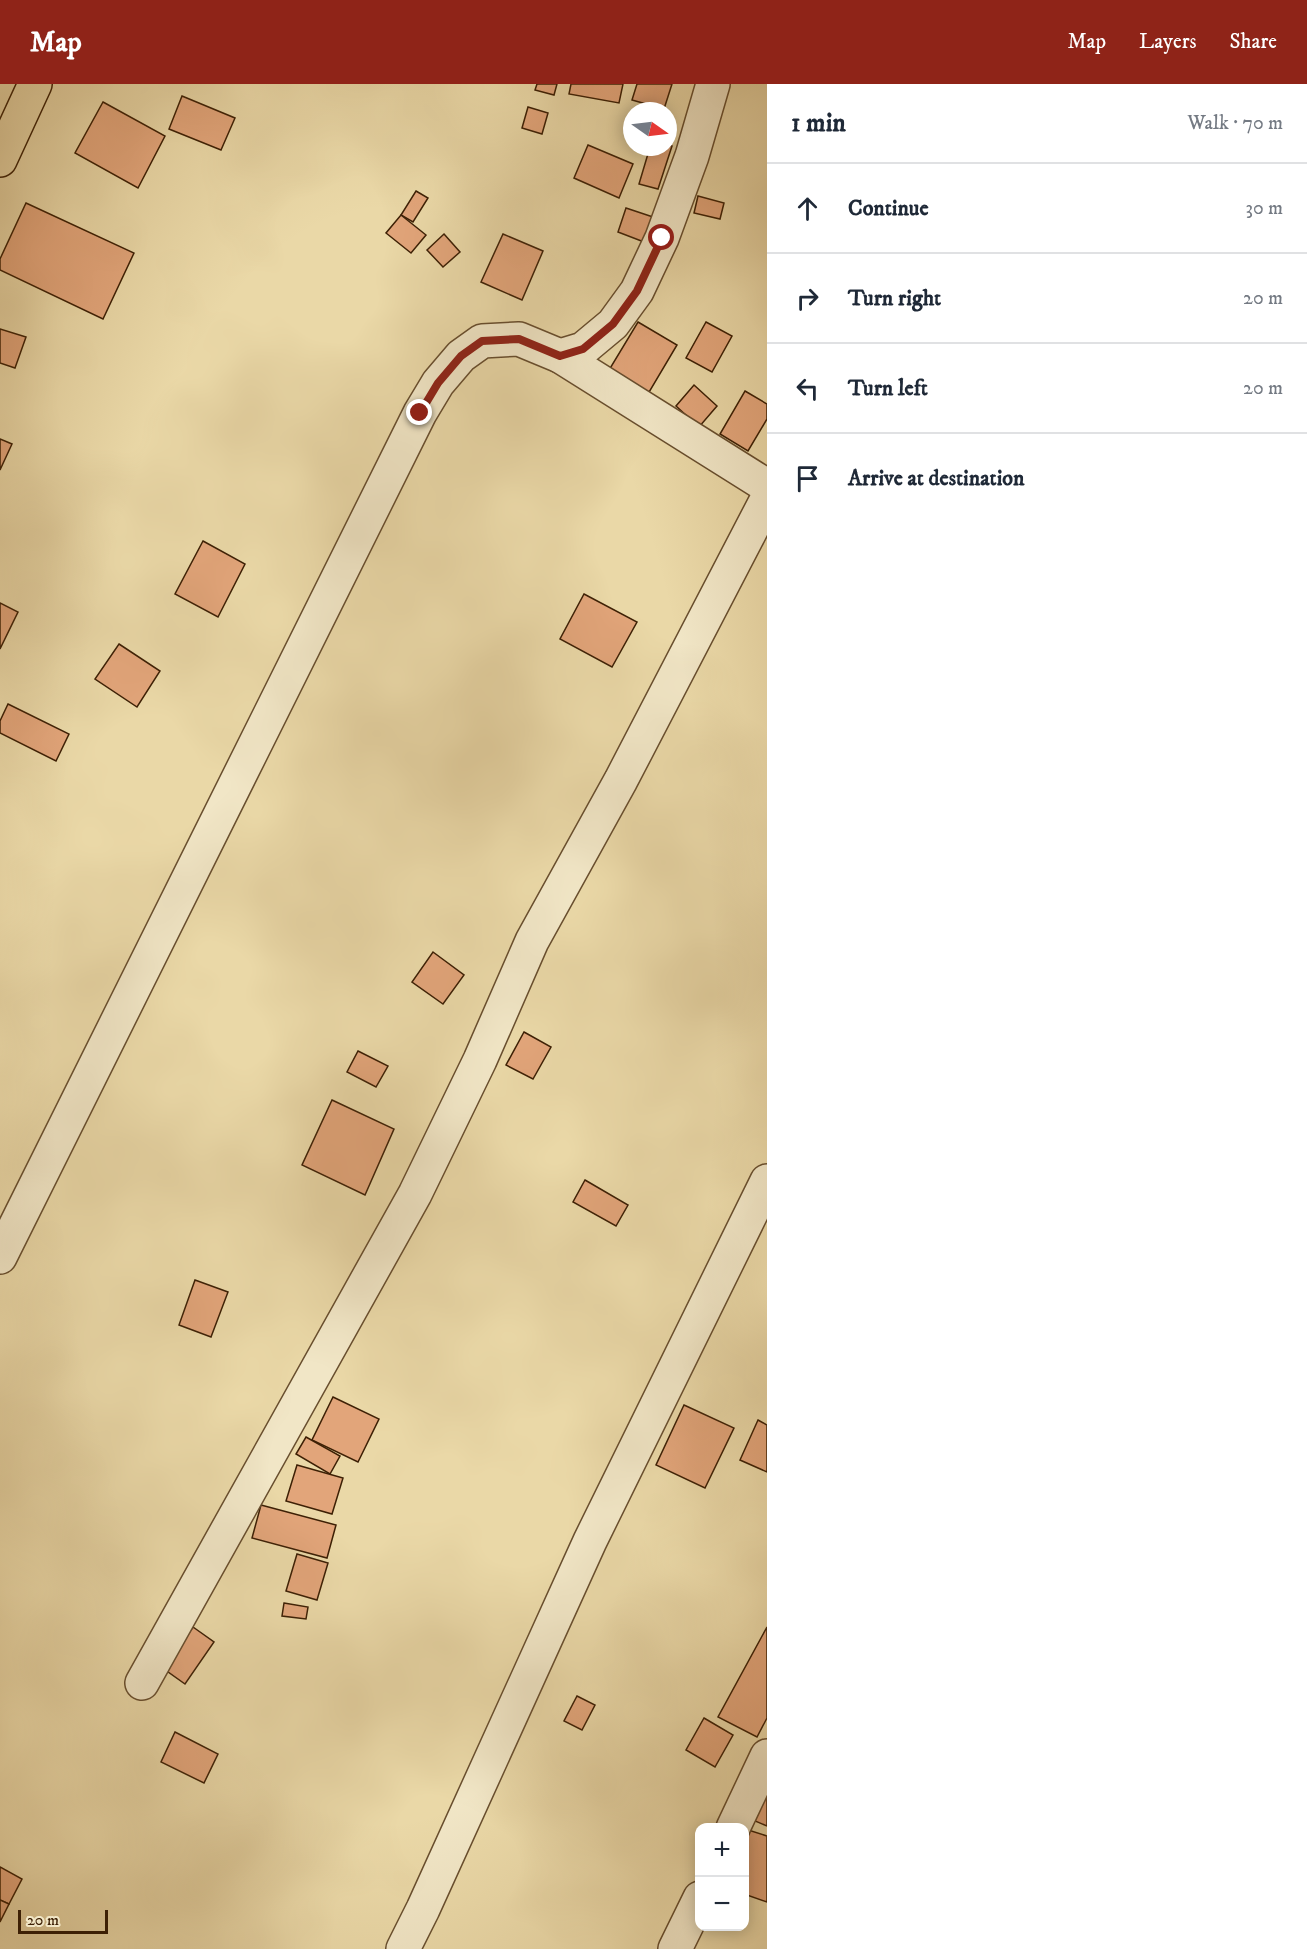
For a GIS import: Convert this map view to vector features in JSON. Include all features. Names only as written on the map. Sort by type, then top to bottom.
[{"type":"main road","points":[[0,160],[35,84]]},
{"type":"street","points":[[560,356],[583,349],[613,324],[637,291],[662,238],[692,156],[713,84]]},
{"type":"street","points":[[0,1257],[420,413],[438,383],[461,356],[482,341],[519,339],[560,356],[767,486]]},
{"type":"street","points":[[142,1683],[415,1194],[480,1060],[532,941],[621,780],[767,499]]},
{"type":"street","points":[[403,1949],[590,1541],[767,1181]]},
{"type":"street","points":[[735,1823],[767,1756]]},
{"type":"street","points":[[675,1949],[695,1906]]},
{"type":"building","points":[[537,84],[557,84],[554,95],[535,90]]},
{"type":"building","points":[[571,84],[623,84],[619,103],[569,94]]},
{"type":"building","points":[[637,84],[672,84],[666,102],[632,100]]},
{"type":"building","points":[[182,96],[235,118],[221,150],[169,129]]},
{"type":"building","points":[[103,102],[165,136],[138,188],[75,153]]},
{"type":"building","points":[[528,107],[548,113],[542,134],[522,128]]},
{"type":"building","points":[[588,145],[633,164],[619,198],[574,178]]},
{"type":"building","points":[[647,156],[669,156],[658,189],[639,184]]},
{"type":"building","points":[[416,191],[428,198],[413,222],[401,215]]},
{"type":"building","points":[[698,196],[724,203],[720,219],[694,213]]},
{"type":"building","points":[[26,203],[134,253],[103,319],[0,270],[0,259]]},
{"type":"building","points":[[626,208],[653,217],[644,242],[618,232]]},
{"type":"building","points":[[401,215],[426,235],[411,253],[386,233]]},
{"type":"building","points":[[444,234],[460,252],[443,267],[427,250]]},
{"type":"building","points":[[503,234],[543,251],[522,300],[481,282]]},
{"type":"building","points":[[638,322],[677,345],[645,399],[606,375]]},
{"type":"building","points":[[706,322],[732,336],[712,372],[686,358]]},
{"type":"building","points":[[0,329],[26,337],[15,368],[0,363]]},
{"type":"building","points":[[694,385],[717,406],[699,427],[676,406]]},
{"type":"building","points":[[745,391],[767,404],[767,419],[748,451],[720,434]]},
{"type":"building","points":[[0,439],[12,444],[0,470]]},
{"type":"building","points":[[203,541],[245,564],[218,617],[175,594]]},
{"type":"building","points":[[584,594],[637,622],[612,667],[560,639]]},
{"type":"building","points":[[0,603],[18,612],[0,649]]},
{"type":"building","points":[[119,644],[160,671],[137,707],[95,679]]},
{"type":"building","points":[[8,704],[69,734],[56,761],[0,733],[0,721]]},
{"type":"building","points":[[433,952],[464,975],[443,1004],[412,982]]},
{"type":"building","points":[[524,1032],[551,1047],[533,1079],[506,1065]]},
{"type":"building","points":[[358,1051],[388,1066],[376,1087],[347,1072]]},
{"type":"building","points":[[332,1100],[394,1129],[365,1195],[302,1165]]},
{"type":"building","points":[[585,1180],[628,1205],[616,1226],[573,1202]]},
{"type":"building","points":[[195,1280],[228,1292],[211,1337],[179,1325]]},
{"type":"building","points":[[333,1397],[379,1419],[358,1462],[312,1440]]},
{"type":"building","points":[[684,1405],[734,1428],[705,1488],[656,1465]]},
{"type":"building","points":[[758,1420],[767,1425],[767,1472],[740,1460]]},
{"type":"building","points":[[306,1437],[340,1456],[330,1474],[296,1454]]},
{"type":"building","points":[[297,1465],[343,1478],[332,1514],[286,1501]]},
{"type":"building","points":[[261,1505],[336,1525],[327,1558],[252,1538]]},
{"type":"building","points":[[297,1554],[328,1563],[317,1600],[286,1591]]},
{"type":"building","points":[[284,1603],[308,1607],[306,1619],[282,1616]]},
{"type":"building","points":[[193,1627],[214,1642],[185,1684],[164,1669]]},
{"type":"building","points":[[767,1627],[767,1718],[757,1737],[718,1717]]},
{"type":"building","points":[[577,1696],[595,1705],[582,1730],[564,1721]]},
{"type":"building","points":[[704,1718],[733,1735],[715,1767],[686,1750]]},
{"type":"building","points":[[175,1732],[218,1754],[204,1783],[161,1762]]},
{"type":"building","points":[[767,1787],[767,1826],[748,1818]]},
{"type":"building","points":[[749,1830],[767,1836],[767,1902],[749,1896]]},
{"type":"building","points":[[0,1867],[22,1879],[9,1904],[0,1900]]},
{"type":"building","points":[[0,1900],[9,1904],[0,1922]]},
{"type":"route","points":[[420,413],[438,383],[461,356],[482,341],[519,339],[560,356],[583,349],[613,324],[637,291],[662,238]]}]
